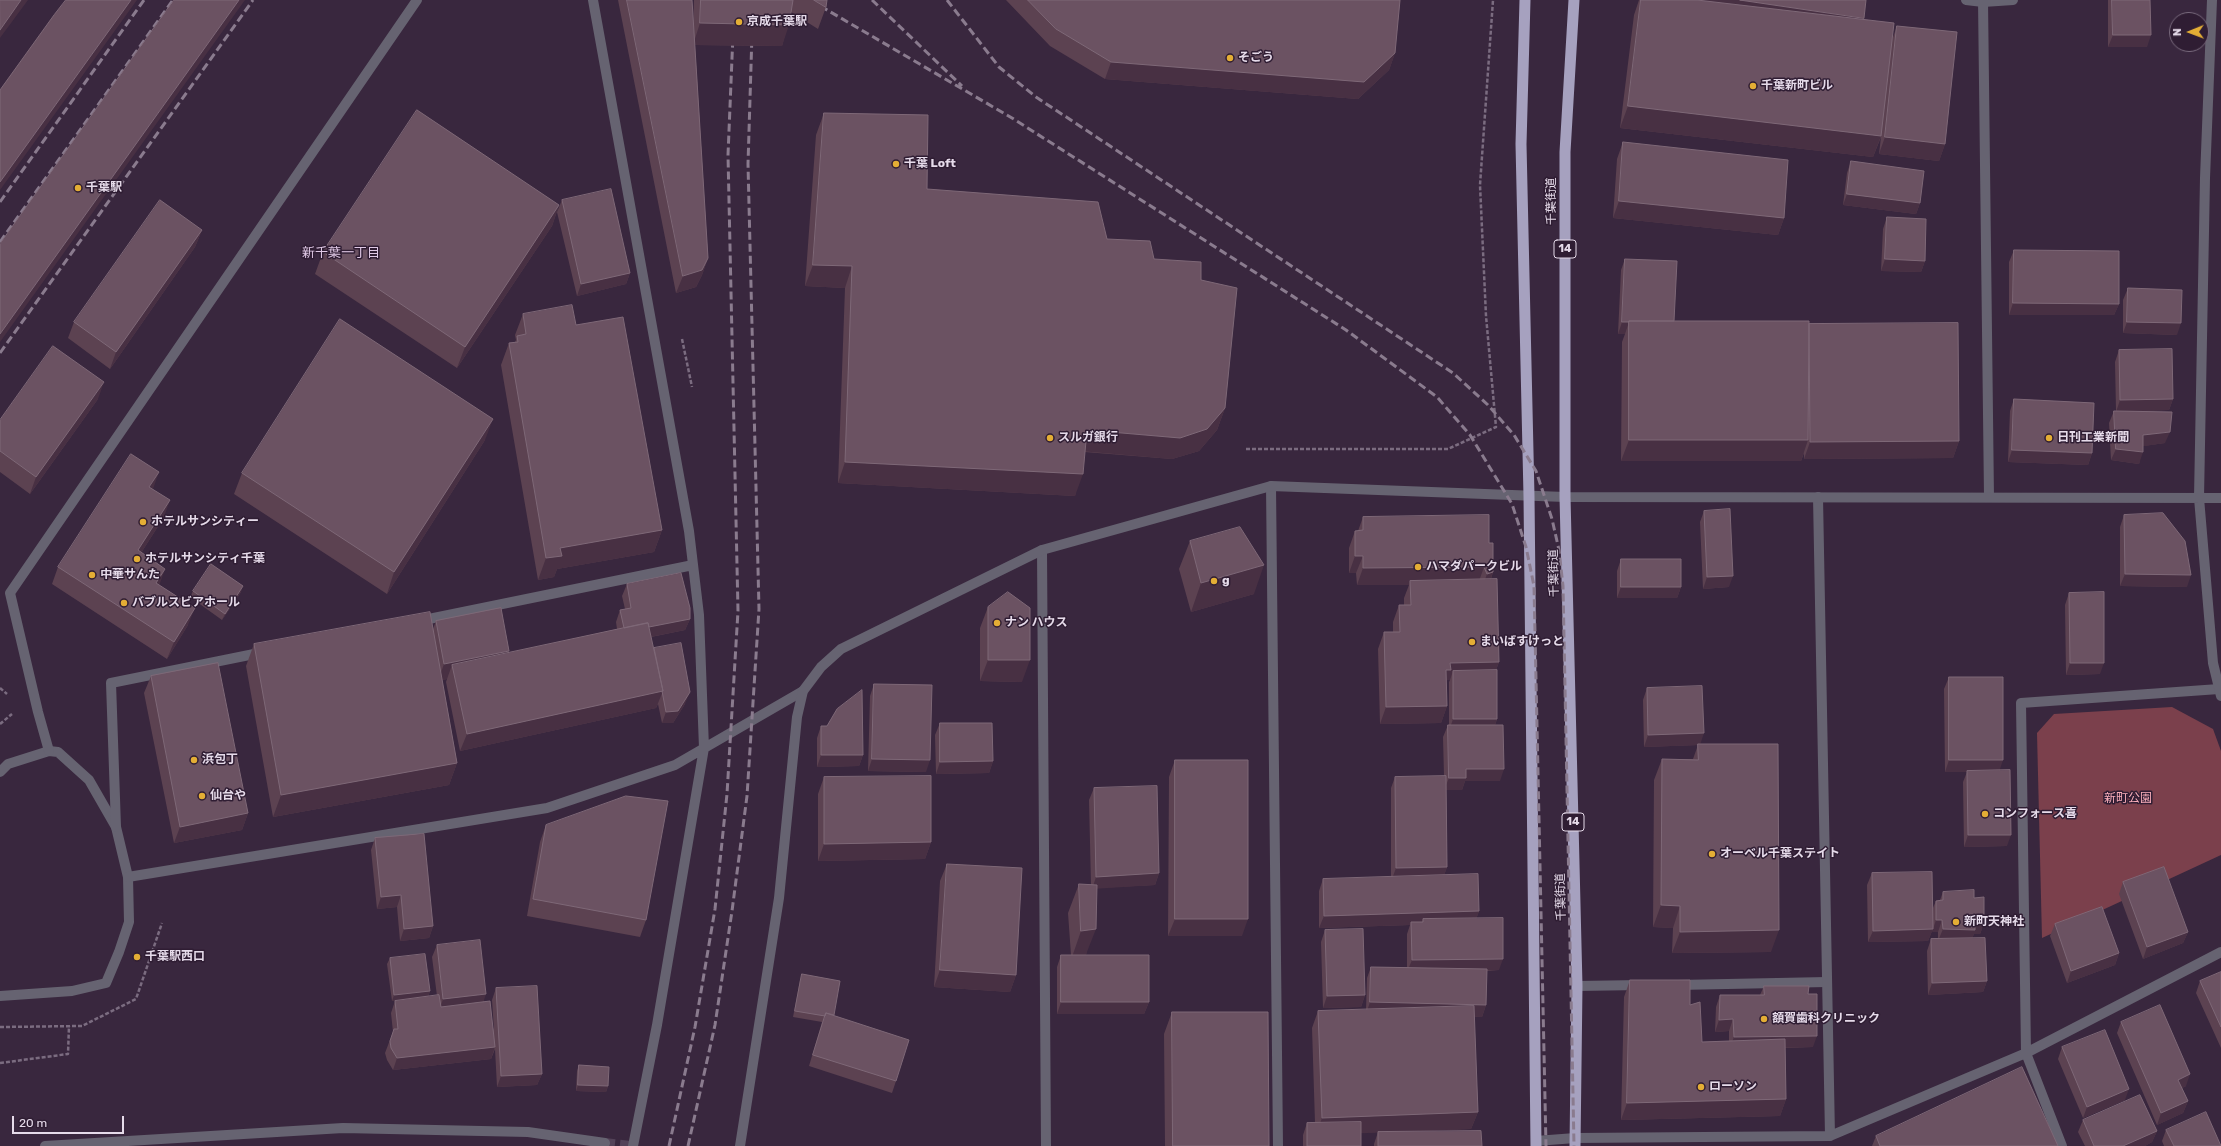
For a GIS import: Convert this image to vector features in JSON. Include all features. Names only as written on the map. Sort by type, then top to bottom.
[{"type":"highway","name":"千葉街道","points":[[1525,0],[1521,144],[1529,496],[1536,1143]]},
{"type":"highway","name":"千葉街道","points":[[1574,0],[1565,152],[1565,497],[1576,986],[1576,1142]]},
{"type":"street","points":[[49,751],[38,712],[10,593],[417,0]]},
{"type":"street","points":[[594,0],[689,531],[699,614],[704,748],[657,1024],[633,1146]]},
{"type":"street","points":[[1966,0],[2013,0]]},
{"type":"street","points":[[2062,1146],[2026,1053],[2022,703],[2220,692],[2213,663],[2199,498],[2205,178],[2212,0]]},
{"type":"street","points":[[1983,1],[1989,498]]},
{"type":"street","points":[[1271,486],[1278,1146]]},
{"type":"street","points":[[128,877],[547,808],[675,764],[803,690],[821,667],[841,649],[1042,550],[1271,486],[1565,497],[2221,498]]},
{"type":"street","points":[[1818,497],[1830,1136]]},
{"type":"street","points":[[1042,550],[1046,1146]]},
{"type":"street","points":[[406,623],[693,565]]},
{"type":"street","points":[[0,996],[72,991],[106,983],[119,952],[129,922],[128,877],[116,827],[111,683],[274,650]]},
{"type":"street","points":[[740,1146],[779,898],[797,717],[803,690]]},
{"type":"street","points":[[0,772],[8,764],[49,751],[58,752],[89,780],[116,827]]},
{"type":"street","points":[[1536,1143],[1830,1136],[2026,1053],[2221,952]]},
{"type":"street","points":[[1576,986],[1827,982]]},
{"type":"street","points":[[45,1146],[343,1128],[528,1132],[605,1143]]},
{"type":"path","points":[[1246,449],[1448,449],[1496,427],[1486,316],[1480,186],[1493,0]]},
{"type":"path","points":[[0,724],[13,713]]},
{"type":"path","points":[[0,1063],[68,1054],[69,1026]]},
{"type":"green space","name":"新町公園","points":[[2172,707],[2213,729],[2221,751],[2221,855],[2042,938],[2037,733],[2054,714]]},
{"type":"building","points":[[0,0],[21,0],[0,30]]},
{"type":"building","points":[[66,0],[131,0],[0,182],[0,90]]},
{"type":"building","name":"千葉駅","points":[[174,0],[239,0],[0,334],[0,244]]},
{"type":"building","points":[[627,0],[692,0],[708,258],[702,270],[683,276]]},
{"type":"building","points":[[701,0],[793,0],[789,25],[700,23]]},
{"type":"building","points":[[814,0],[827,0],[826,7]]},
{"type":"building","name":"そごう","points":[[1028,0],[1400,0],[1395,53],[1364,82],[1111,62],[1056,29]]},
{"type":"building","name":"千葉新町ビル","points":[[1641,0],[1697,0],[1894,23],[1881,136],[1628,106]]},
{"type":"building","points":[[1740,0],[1866,0],[1864,18]]},
{"type":"building","points":[[2112,0],[2150,0],[2151,35],[2113,35]]},
{"type":"building","points":[[1897,26],[1957,32],[1945,144],[1885,137]]},
{"type":"building","points":[[417,110],[559,205],[465,347],[323,252]]},
{"type":"building","points":[[824,113],[928,115],[927,189],[1098,202],[1107,239],[1150,241],[1154,259],[1201,262],[1201,280],[1237,288],[1225,408],[1207,429],[1180,438],[1087,430],[1083,474],[845,462],[852,266],[813,265]]},
{"type":"building","points":[[1623,142],[1788,160],[1784,218],[1619,201]]},
{"type":"building","points":[[1851,161],[1924,171],[1920,203],[1847,194]]},
{"type":"building","points":[[611,189],[630,273],[581,284],[562,200]]},
{"type":"building","points":[[160,200],[202,230],[116,352],[74,322]]},
{"type":"building","points":[[1887,217],[1926,219],[1925,261],[1885,259]]},
{"type":"building","points":[[2014,250],[2119,251],[2119,304],[2013,303]]},
{"type":"building","points":[[1625,259],[1677,261],[1674,321],[1622,322]]},
{"type":"building","points":[[2128,288],[2182,290],[2181,323],[2127,322]]},
{"type":"building","points":[[572,305],[576,325],[623,317],[662,530],[560,548],[562,556],[546,558],[509,343],[518,342],[517,336],[526,334],[523,314]]},
{"type":"building","points":[[340,319],[493,419],[394,572],[242,473]]},
{"type":"building","points":[[1629,321],[1809,321],[1808,440],[1629,440]]},
{"type":"building","points":[[1958,323],[1959,441],[1810,442],[1809,324]]},
{"type":"building","points":[[53,346],[104,382],[36,477],[0,451],[0,420]]},
{"type":"building","points":[[2172,349],[2173,399],[2120,400],[2119,350]]},
{"type":"building","name":"日刊工業新聞","points":[[2014,399],[2094,403],[2092,453],[2012,450]]},
{"type":"building","points":[[2114,411],[2172,412],[2170,432],[2143,435],[2143,452],[2116,449]]},
{"type":"building","points":[[131,454],[159,472],[149,487],[170,500],[138,550],[165,569],[156,583],[195,608],[174,642],[58,567]]},
{"type":"building","points":[[1730,509],[1733,576],[1707,577],[1704,511]]},
{"type":"building","points":[[2163,513],[2185,541],[2191,575],[2125,574],[2124,515]]},
{"type":"building","name":"ハマダパークビル","points":[[1489,515],[1489,543],[1493,543],[1493,572],[1487,574],[1484,567],[1363,568],[1363,556],[1355,556],[1355,531],[1363,530],[1363,517]]},
{"type":"building","points":[[1240,527],[1264,565],[1201,583],[1190,541]]},
{"type":"building","points":[[1621,559],[1681,559],[1681,587],[1621,587]]},
{"type":"building","points":[[211,564],[243,586],[225,614],[193,591]]},
{"type":"building","points":[[681,573],[690,608],[690,619],[649,627],[648,623],[624,628],[620,610],[631,608],[627,584]]},
{"type":"building","points":[[1497,579],[1499,662],[1450,663],[1451,670],[1446,670],[1447,706],[1386,707],[1384,632],[1400,632],[1399,605],[1411,605],[1410,581]]},
{"type":"building","points":[[1008,592],[1030,608],[1030,660],[988,660],[988,607]]},
{"type":"building","points":[[2104,592],[2104,663],[2070,663],[2069,593]]},
{"type":"building","points":[[501,608],[509,651],[444,664],[436,621]]},
{"type":"building","points":[[430,612],[457,763],[281,795],[254,644]]},
{"type":"building","points":[[648,623],[663,691],[467,734],[452,665]]},
{"type":"building","points":[[681,643],[690,692],[678,711],[666,712],[654,648]]},
{"type":"building","points":[[218,663],[248,813],[180,827],[151,676]]},
{"type":"building","points":[[1497,670],[1497,719],[1453,719],[1453,671]]},
{"type":"building","points":[[1949,677],[2003,677],[2003,760],[1949,760]]},
{"type":"building","points":[[874,684],[932,685],[930,760],[872,759]]},
{"type":"building","points":[[1702,686],[1704,733],[1648,735],[1647,688]]},
{"type":"building","points":[[862,690],[863,755],[821,755],[821,726],[827,726],[837,709]]},
{"type":"building","points":[[940,723],[992,723],[993,761],[940,762]]},
{"type":"building","points":[[1448,725],[1503,725],[1504,769],[1466,769],[1466,778],[1449,778]]},
{"type":"building","name":"オーベル千葉ステイト","points":[[1698,744],[1778,744],[1779,930],[1680,932],[1680,906],[1661,905],[1662,759],[1698,760]]},
{"type":"building","points":[[1175,760],[1248,760],[1248,919],[1175,919]]},
{"type":"building","name":"コンフォース喜","points":[[2010,770],[2011,835],[1968,835],[1967,771]]},
{"type":"building","points":[[931,776],[931,842],[824,844],[824,777]]},
{"type":"building","points":[[1446,776],[1447,867],[1396,868],[1395,777]]},
{"type":"building","points":[[1157,786],[1159,873],[1096,877],[1094,788]]},
{"type":"building","points":[[626,796],[668,801],[646,920],[533,899],[546,825]]},
{"type":"building","points":[[424,834],[433,926],[404,929],[401,895],[381,897],[375,838]]},
{"type":"building","points":[[947,864],[1022,868],[1016,975],[940,970]]},
{"type":"building","points":[[2164,867],[2188,932],[2147,947],[2123,882]]},
{"type":"building","points":[[1932,872],[1933,929],[1873,931],[1872,873]]},
{"type":"building","points":[[1478,874],[1479,911],[1324,916],[1323,879]]},
{"type":"building","points":[[1079,884],[1097,885],[1096,929],[1081,931]]},
{"type":"building","name":"新町天神社","points":[[1974,890],[1974,898],[1984,897],[1984,923],[1975,923],[1975,930],[1943,929],[1942,920],[1936,920],[1936,901],[1943,900],[1943,892]]},
{"type":"building","points":[[2102,907],[2119,953],[2071,971],[2055,924]]},
{"type":"building","points":[[1503,918],[1503,959],[1412,960],[1411,922],[1423,922],[1423,919]]},
{"type":"building","points":[[1363,929],[1365,995],[1327,996],[1325,930]]},
{"type":"building","points":[[1985,938],[1987,981],[1932,983],[1931,939]]},
{"type":"building","points":[[480,940],[486,994],[443,999],[437,945]]},
{"type":"building","points":[[425,954],[430,991],[394,995],[390,958]]},
{"type":"building","points":[[1061,955],[1149,955],[1149,1002],[1061,1002]]},
{"type":"building","points":[[1371,967],[1487,969],[1486,1005],[1370,1002]]},
{"type":"building","points":[[2221,972],[2221,1027],[2200,981]]},
{"type":"building","points":[[802,974],[840,981],[834,1015],[826,1013],[825,1016],[795,1011]]},
{"type":"building","name":"ローソン","points":[[1630,980],[1690,980],[1690,1005],[1700,1002],[1702,1042],[1785,1039],[1786,1099],[1627,1103]]},
{"type":"building","points":[[537,986],[542,1074],[501,1076],[496,988]]},
{"type":"building","name":"額賀歯科クリニック","points":[[1764,986],[1809,986],[1808,994],[1817,994],[1817,1036],[1734,1037],[1733,1019],[1719,1020],[1720,995],[1764,995]]},
{"type":"building","points":[[439,995],[441,1007],[490,1001],[495,1047],[397,1058],[391,1048],[390,1041],[394,1029],[398,1029],[395,1001]]},
{"type":"building","points":[[2160,1005],[2190,1074],[2178,1080],[2188,1101],[2161,1113],[2121,1022]]},
{"type":"building","points":[[1474,1006],[1478,1112],[1322,1118],[1318,1011]]},
{"type":"building","points":[[1172,1012],[1268,1012],[1269,1146],[1173,1146]]},
{"type":"building","points":[[826,1013],[909,1040],[896,1081],[813,1055]]},
{"type":"building","points":[[2105,1030],[2129,1089],[2087,1107],[2062,1047]]},
{"type":"building","points":[[579,1065],[609,1067],[608,1086],[578,1085]]},
{"type":"building","points":[[2022,1067],[2058,1146],[1880,1146],[1876,1136]]},
{"type":"building","points":[[2140,1095],[2157,1131],[2123,1146],[2094,1146],[2083,1120]]},
{"type":"building","points":[[2206,1112],[2221,1146],[2174,1146],[2166,1130]]},
{"type":"building","points":[[1361,1122],[1361,1146],[1307,1146],[1307,1123]]},
{"type":"building","points":[[1481,1131],[1482,1146],[1378,1146],[1378,1132]]},
{"type":"tunnel","points":[[605,1143],[631,1146]]},
{"type":"railway","points":[[0,202],[144,0]]},
{"type":"railway","points":[[0,242],[173,0]]},
{"type":"railway","points":[[0,353],[253,0]]},
{"type":"railway","points":[[810,0],[1012,118],[1346,330],[1437,397],[1470,435],[1512,504],[1526,547],[1534,586],[1546,1146]]},
{"type":"railway","points":[[872,0],[962,86]]},
{"type":"railway","points":[[947,0],[999,67],[1036,97],[1453,373],[1488,405],[1514,435],[1536,471],[1552,519],[1559,550],[1563,586],[1574,1146]]},
{"type":"railway","points":[[669,1146],[695,1027],[715,909],[727,794],[738,611],[728,155],[733,34]]},
{"type":"railway","points":[[688,1146],[715,1025],[732,911],[747,796],[759,609],[748,164],[752,34]]},
{"type":"place","name":"京成千葉駅","points":[[739,22]]},
{"type":"place","name":"そごう","points":[[1230,58]]},
{"type":"place","name":"千葉新町ビル","points":[[1753,86]]},
{"type":"place","name":"千葉 Loft","points":[[896,164]]},
{"type":"place","name":"千葉駅","points":[[78,188]]},
{"type":"place","name":"スルガ銀行","points":[[1050,438]]},
{"type":"place","name":"日刊工業新聞","points":[[2049,438]]},
{"type":"place","name":"ホテルサンシティー","points":[[143,522]]},
{"type":"place","name":"ホテルサンシティ千葉","points":[[137,559]]},
{"type":"place","name":"ハマダパークビル","points":[[1418,567]]},
{"type":"place","name":"中華サんた","points":[[92,575]]},
{"type":"place","name":"g","points":[[1214,581]]},
{"type":"place","name":"バブルスビアホール","points":[[124,603]]},
{"type":"place","name":"ナン ハウス","points":[[997,623]]},
{"type":"place","name":"まいばすけっと","points":[[1472,642]]},
{"type":"place","name":"浜包丁","points":[[194,760]]},
{"type":"place","name":"仙台や","points":[[202,796]]},
{"type":"place","name":"コンフォース喜","points":[[1985,814]]},
{"type":"place","name":"オーベル千葉ステイト","points":[[1712,854]]},
{"type":"place","name":"新町天神社","points":[[1956,922]]},
{"type":"place","name":"千葉駅西口","points":[[137,957]]},
{"type":"place","name":"額賀歯科クリニック","points":[[1764,1019]]},
{"type":"place","name":"ローソン","points":[[1701,1087]]},
{"type":"district","name":"新千葉一丁目","points":[[341,253]]}]
